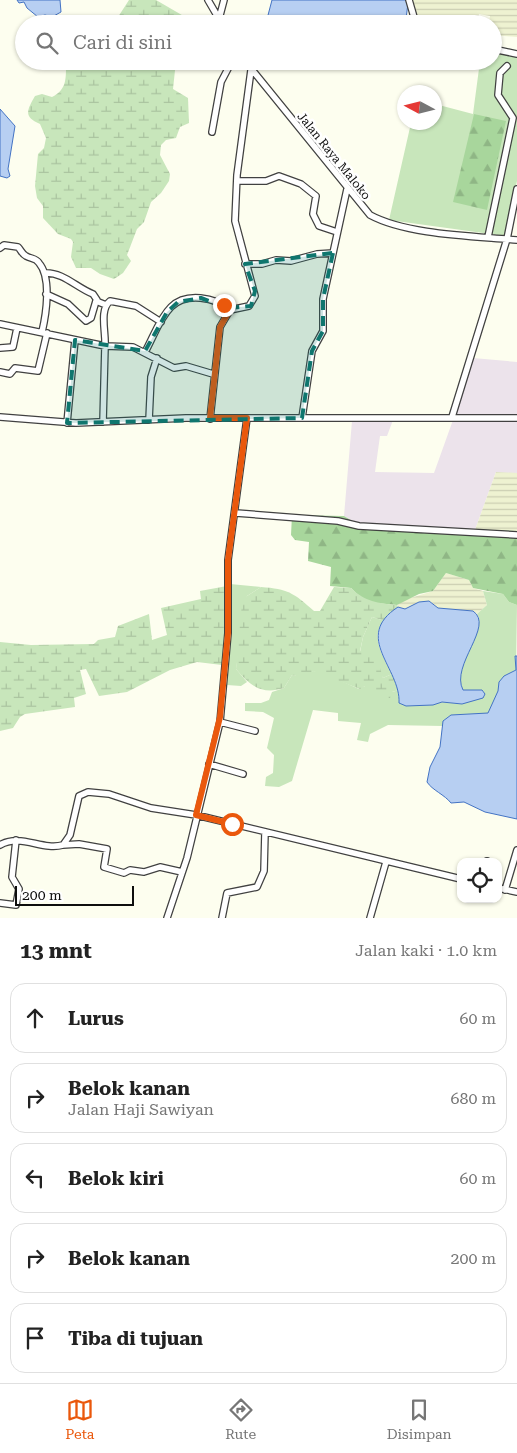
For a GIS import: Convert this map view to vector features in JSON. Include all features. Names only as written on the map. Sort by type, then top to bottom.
[{"type":"street","points":[[208,0],[217,15]]},
{"type":"street","points":[[222,15],[224,0]]},
{"type":"street","points":[[409,0],[413,15]]},
{"type":"street","points":[[502,51],[517,54]]},
{"type":"street","points":[[488,237],[513,118],[500,100],[497,91],[500,73],[507,66]]},
{"type":"street","points":[[212,132],[221,82],[227,70]]},
{"type":"street","points":[[210,418],[213,374],[220,323],[230,310],[249,306],[254,300],[255,287],[245,264],[235,221],[237,181],[251,70]]},
{"type":"street","name":"Jalan Raya Maloko","points":[[251,70],[370,215],[417,229],[517,240]]},
{"type":"street","points":[[237,181],[266,181],[279,176],[300,184],[316,196],[314,214],[319,226],[337,232]]},
{"type":"street","points":[[302,418],[312,352],[323,331],[323,299],[347,189]]},
{"type":"street","points":[[452,417],[507,239],[517,189]]},
{"type":"street","points":[[0,248],[4,245],[18,248],[23,255],[38,262],[45,273],[47,312],[38,371],[15,368],[10,374],[0,372]]},
{"type":"street","points":[[245,264],[262,264],[276,260],[291,261],[333,252]]},
{"type":"street","points":[[45,273],[54,274],[69,280],[83,292],[93,294],[96,300],[106,304],[115,301],[136,306],[161,322]]},
{"type":"street","points":[[46,294],[68,304],[86,321],[90,318],[96,300]]},
{"type":"street","points":[[145,352],[161,322],[175,304],[194,298],[218,302],[230,310]]},
{"type":"street","points":[[103,422],[105,346],[103,321],[106,304]]},
{"type":"street","points":[[0,324],[105,346],[129,346],[158,358],[174,368],[186,366],[213,374]]},
{"type":"street","points":[[0,348],[13,347],[17,328]]},
{"type":"street","points":[[67,423],[75,340]]},
{"type":"street","points":[[149,420],[152,373],[158,358]]},
{"type":"street","points":[[0,418],[67,423],[210,418],[517,418]]},
{"type":"street","points":[[167,918],[182,872],[220,722],[228,633],[228,560],[236,513],[247,418]]},
{"type":"street","points":[[236,513],[338,521],[359,526],[517,535]]},
{"type":"street","points":[[220,722],[255,731]]},
{"type":"street","points":[[209,764],[243,774]]},
{"type":"street","points":[[61,846],[68,840],[77,799],[84,793],[109,794],[151,808],[196,815],[457,878]]},
{"type":"street","points":[[222,918],[227,893],[257,887],[264,871],[265,832]]},
{"type":"street","points":[[0,845],[16,840],[51,847],[79,844],[106,849],[104,867],[124,873],[130,870],[144,872],[160,867],[182,872]]},
{"type":"street","points":[[0,903],[16,905],[19,889],[12,877],[16,840]]},
{"type":"street","points":[[505,890],[517,850]]},
{"type":"street","points":[[370,918],[386,862]]},
{"type":"street","points":[[502,889],[517,892]]},
{"type":"highlighted area","points":[[333,253],[323,299],[323,331],[312,351],[302,418],[67,423],[75,340],[145,351],[167,312],[178,302],[201,298],[228,308],[251,306],[255,291],[245,264]]},
{"type":"shaded area","points":[[473,358],[517,362],[517,416],[456,415]]},
{"type":"shaded area","points":[[393,420],[387,436],[380,436],[375,472],[434,473],[453,420],[517,420],[517,473],[496,472],[475,530],[357,524],[344,516],[352,421]]},
{"type":"green space","points":[[129,0],[156,0],[182,15],[119,15]]},
{"type":"green space","points":[[412,0],[517,0],[517,37],[502,36],[502,15],[416,15]]},
{"type":"green space","points":[[502,52],[517,55],[517,181],[505,236],[389,220],[409,130],[442,130],[442,106],[473,114],[479,70],[502,70]]},
{"type":"green space","points":[[175,70],[173,89],[188,98],[189,123],[180,127],[176,138],[166,140],[161,145],[160,155],[170,174],[169,181],[161,193],[151,202],[144,222],[137,229],[127,255],[131,261],[123,273],[114,279],[100,274],[91,268],[76,268],[71,257],[73,242],[71,239],[58,234],[43,218],[43,206],[37,198],[35,186],[38,154],[44,148],[46,138],[40,124],[31,119],[28,113],[35,96],[42,94],[52,97],[63,88],[66,71]]},
{"type":"green space","points":[[474,114],[506,121],[487,210],[453,202]]},
{"type":"green space","points":[[496,472],[517,473],[517,531],[475,530]]},
{"type":"green space","points":[[292,515],[344,516],[357,524],[517,531],[517,605],[509,602],[503,594],[473,588],[469,580],[446,573],[433,591],[419,594],[397,605],[375,603],[361,598],[351,588],[330,586],[331,567],[308,561],[309,542],[295,540],[291,535]]},
{"type":"green space","points":[[446,573],[469,580],[473,588],[483,591],[487,605],[477,614],[473,611],[438,608],[431,602],[419,602],[405,609],[398,607],[397,605],[404,600],[433,591]]},
{"type":"green space","points":[[230,584],[261,587],[247,596],[236,669],[247,682],[241,686],[227,685]]},
{"type":"green space","points":[[227,586],[227,638],[222,665],[197,662],[170,670],[127,692],[99,696],[86,669],[80,670],[86,694],[74,698],[75,707],[25,714],[20,717],[13,728],[0,731],[0,642],[31,645],[94,644],[98,640],[115,637],[118,626],[149,614],[152,640],[167,635],[161,608],[201,599],[200,591]]},
{"type":"green space","points":[[261,587],[290,593],[314,611],[320,611],[334,587],[351,588],[367,599],[397,605],[398,607],[385,621],[372,617],[363,637],[360,651],[378,661],[383,678],[392,674],[399,690],[392,692],[390,698],[380,701],[364,686],[360,689],[313,671],[305,678],[292,675],[284,688],[276,690],[257,688],[246,680],[236,669],[242,603],[247,596]]},
{"type":"green space","points":[[483,591],[503,594],[509,602],[517,605],[516,670],[506,675],[488,714],[451,715],[443,721],[443,726],[388,725],[370,734],[368,742],[357,740],[361,723],[338,721],[338,713],[313,710],[292,781],[279,787],[265,786],[266,777],[273,773],[274,755],[267,748],[274,718],[263,712],[245,711],[245,703],[261,703],[269,700],[272,692],[284,688],[292,675],[298,676],[313,671],[321,672],[359,689],[363,686],[392,692],[399,690],[399,703],[410,706],[442,702],[462,704],[484,691],[463,690],[461,683],[463,664],[479,618],[477,614],[487,605]]},
{"type":"green space","points":[[372,617],[385,621],[378,633],[379,648],[392,674],[383,678],[378,669],[360,652],[363,637]]},
{"type":"water","points":[[17,0],[60,0],[61,12],[56,15],[36,15],[27,8],[24,2],[19,3]]},
{"type":"water","points":[[272,0],[405,0],[408,3],[406,15],[268,15]]},
{"type":"water","points":[[0,109],[15,126],[8,169],[10,176],[7,178],[0,176]]},
{"type":"water","points":[[429,601],[438,608],[473,611],[478,618],[479,626],[462,669],[461,680],[463,690],[482,690],[485,694],[483,698],[462,704],[442,702],[433,705],[406,706],[399,703],[398,690],[382,653],[379,630],[385,618],[398,607],[405,609],[419,602]]},
{"type":"water","points":[[515,656],[517,656],[517,819],[485,812],[464,802],[451,803],[427,782],[430,767],[440,747],[443,721],[451,715],[488,713],[498,691],[499,682],[504,676],[516,670]]},
{"type":"route","points":[[224,305],[230,310],[220,323],[212,384],[210,418],[247,418],[235,521],[228,554],[228,633],[220,717],[196,815],[232,824]]}]
